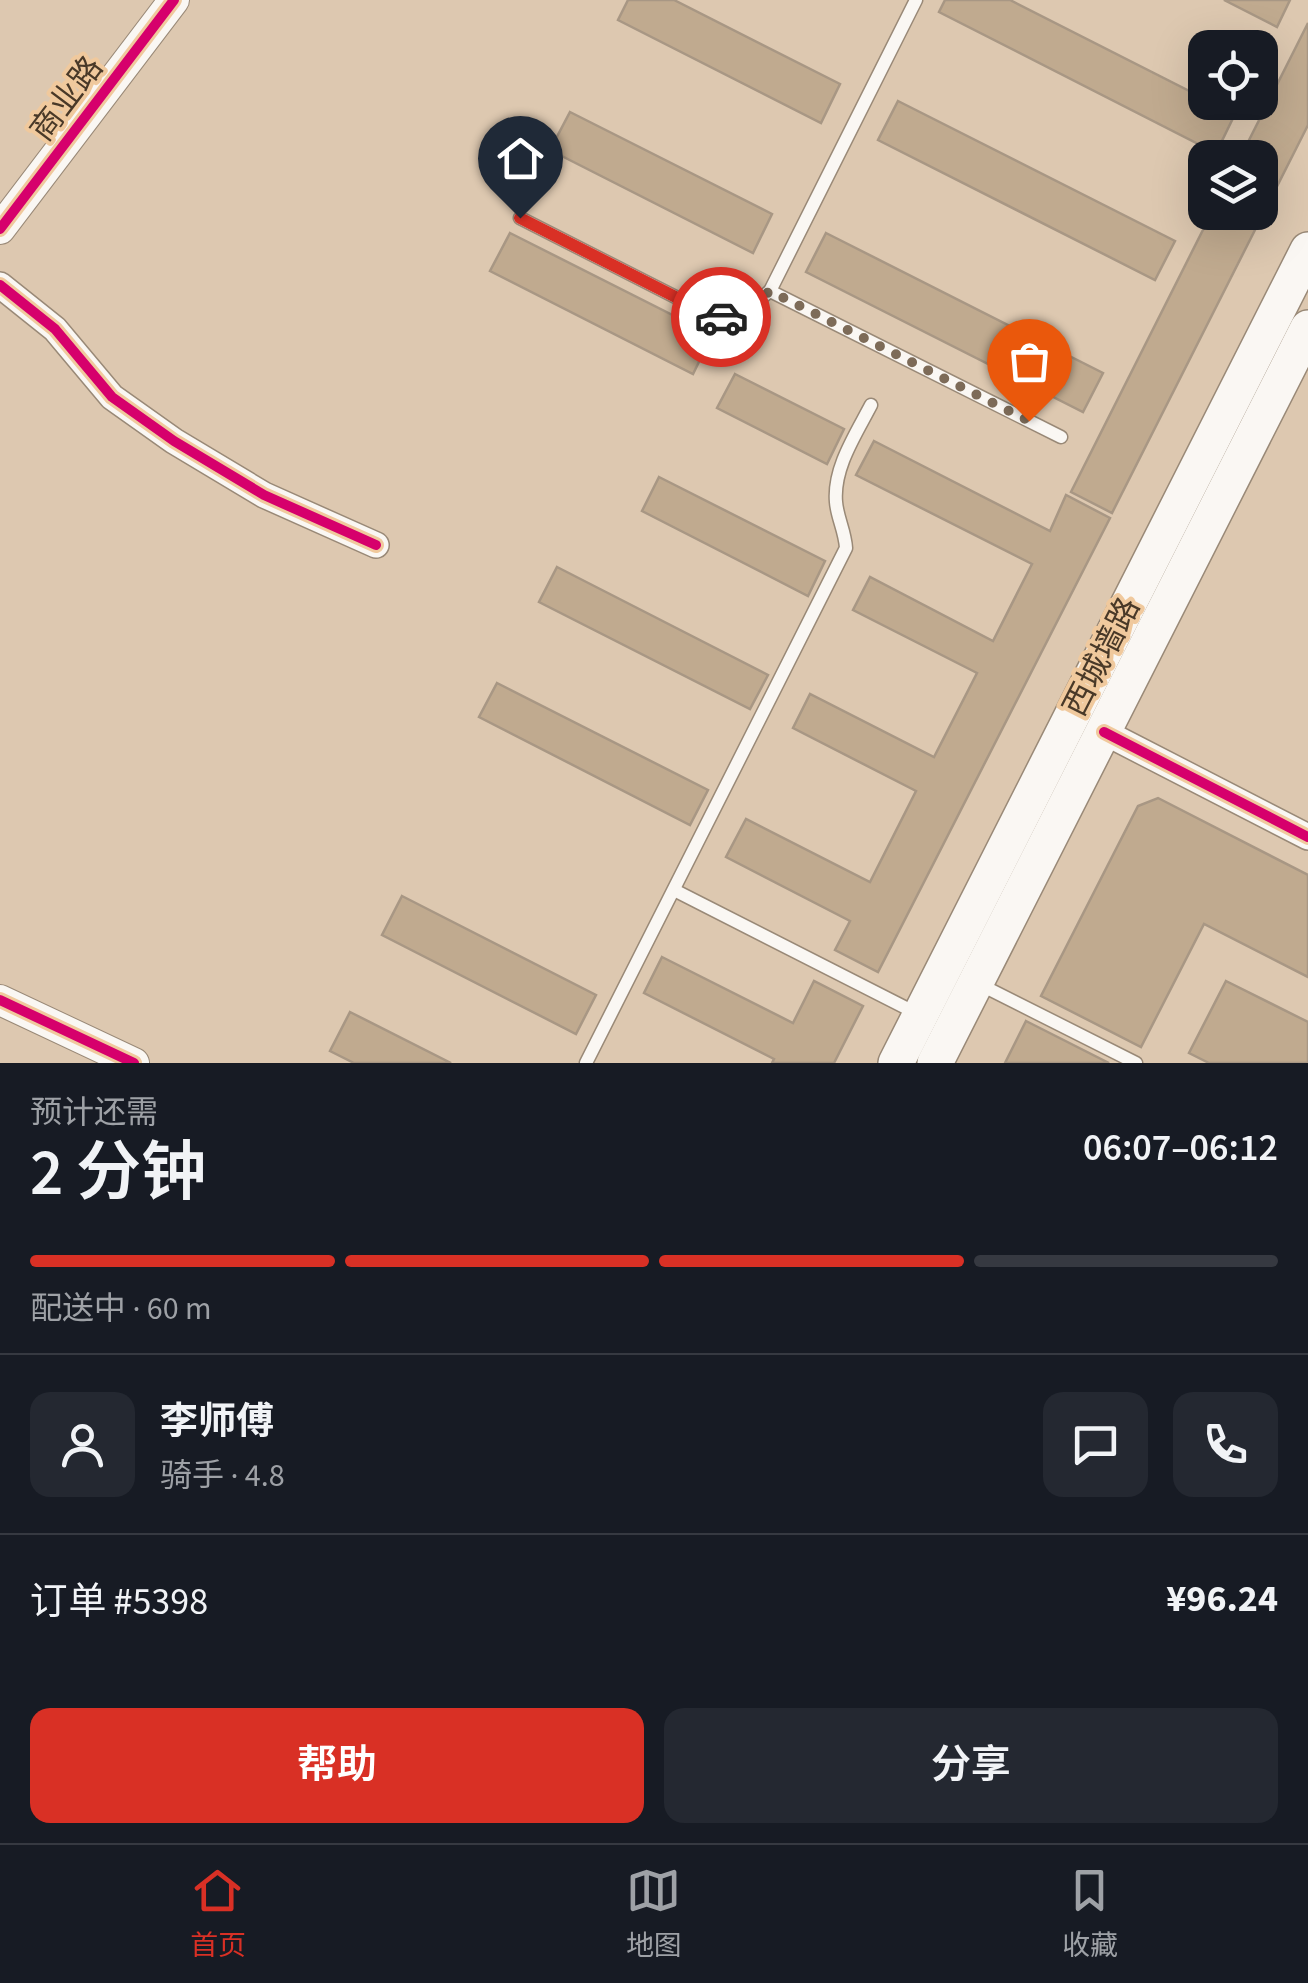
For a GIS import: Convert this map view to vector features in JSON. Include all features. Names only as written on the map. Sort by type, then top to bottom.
[{"type":"main road","name":"西城墙路","points":[[896,1063],[1308,250]]},
{"type":"main road","name":"西城墙路","points":[[936,1063],[1308,328]]},
{"type":"street","name":"商业路","points":[[0,229],[174,0]]},
{"type":"street","points":[[0,285],[55,330],[112,396],[174,442],[264,495],[376,545]]},
{"type":"street","points":[[1104,732],[1308,837]]},
{"type":"street","points":[[0,1000],[134,1063]]},
{"type":"lane","points":[[520,218],[709,314],[740,314],[770,291],[916,0]]},
{"type":"lane","points":[[770,291],[1061,437]]},
{"type":"lane","points":[[586,1063],[846,548],[844,527],[835,505],[836,486],[842,462],[871,405]]},
{"type":"lane","points":[[674,890],[920,1015]]},
{"type":"lane","points":[[976,982],[1136,1063]]},
{"type":"building","points":[[628,0],[674,0],[840,84],[821,123],[618,20]]},
{"type":"building","points":[[945,0],[1010,0],[1188,90],[1188,120],[1232,120],[1222,140],[1190,140],[939,12]]},
{"type":"building","points":[[1224,0],[1290,0],[1277,27]]},
{"type":"building","points":[[1308,23],[1308,125],[1278,184],[1278,140],[1249,140],[1259,120],[1278,120],[1278,83]]},
{"type":"building","points":[[898,101],[1175,241],[1155,280],[878,140]]},
{"type":"building","points":[[570,112],[772,214],[753,253],[550,150]]},
{"type":"building","points":[[1203,230],[1255,230],[1112,513],[1071,492]]},
{"type":"building","points":[[510,233],[712,335],[693,374],[490,271]]},
{"type":"building","points":[[826,233],[1103,373],[1083,412],[806,272]]},
{"type":"building","points":[[735,374],[844,429],[827,464],[717,408]]},
{"type":"building","points":[[874,441],[1050,531],[1066,495],[1110,518],[878,972],[835,950],[850,921],[726,857],[746,819],[870,882],[916,791],[793,728],[810,694],[934,757],[977,673],[853,610],[870,577],[993,641],[1032,564],[856,475]]},
{"type":"building","points":[[659,477],[825,561],[808,596],[642,511]]},
{"type":"building","points":[[557,567],[768,675],[750,709],[539,602]]},
{"type":"building","points":[[497,683],[708,790],[690,825],[479,717]]},
{"type":"building","points":[[1158,798],[1308,875],[1308,977],[1204,924],[1141,1047],[1041,996],[1138,806]]},
{"type":"building","points":[[402,896],[596,995],[576,1034],[382,935]]},
{"type":"building","points":[[662,957],[793,1023],[814,981],[863,1006],[834,1063],[772,1063],[774,1059],[644,993]]},
{"type":"building","points":[[1226,981],[1308,1022],[1308,1063],[1209,1063],[1189,1053]]},
{"type":"building","points":[[350,1012],[451,1063],[354,1063],[330,1051]]},
{"type":"building","points":[[1026,1021],[1109,1063],[1005,1063]]},
{"type":"cycle path","points":[[0,229],[174,0]]},
{"type":"cycle path","points":[[0,285],[55,329],[112,397],[174,441],[264,495],[376,545]]},
{"type":"cycle path","points":[[1104,732],[1308,837]]},
{"type":"cycle path","points":[[0,1000],[134,1063]]},
{"type":"way so far","points":[[721,317],[740,314],[770,291],[1029,421]]},
{"type":"route","points":[[520,218],[721,317]]}]
